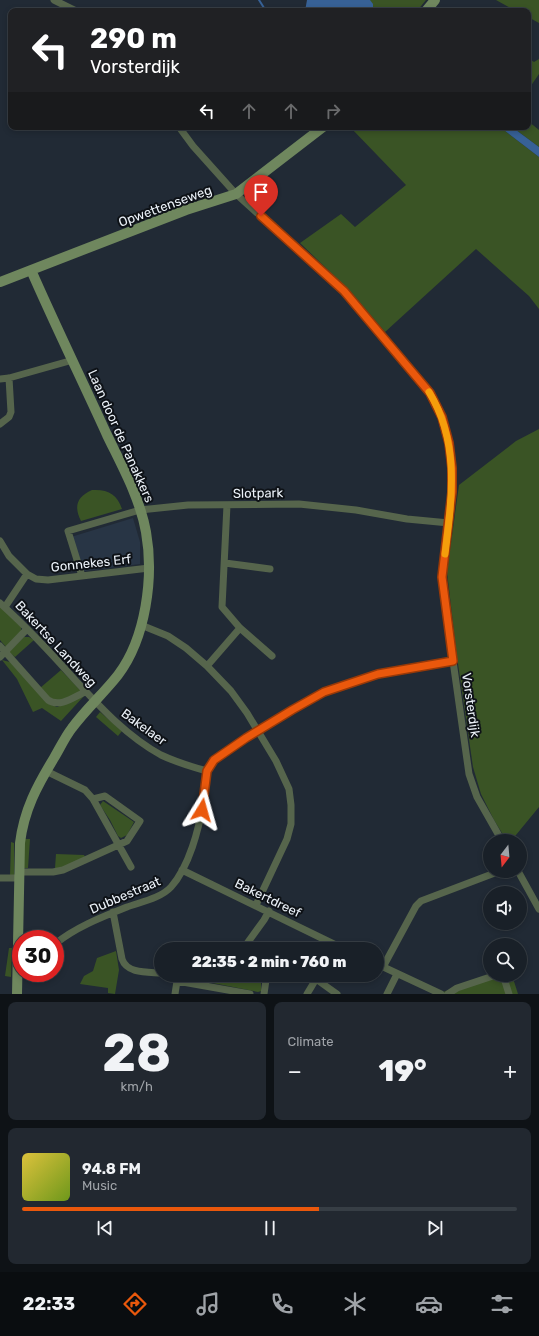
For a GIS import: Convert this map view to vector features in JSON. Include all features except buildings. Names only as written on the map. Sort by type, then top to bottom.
[{"type":"street","points":[[54,0],[70,8]]},
{"type":"street","points":[[428,8],[435,0]]},
{"type":"street","name":"Vorsterdijk","points":[[181,130],[193,146],[236,194],[344,291],[430,393],[442,417],[449,443],[452,468],[452,492],[442,577],[453,661],[469,774],[477,797],[498,834]]},
{"type":"street","name":"Opwettenseweg","points":[[0,282],[186,210],[236,194],[319,130]]},
{"type":"street","name":"Laan door de Panakkers","points":[[19,930],[20,843],[22,827],[31,799],[73,727],[118,674],[130,655],[137,640],[141,625],[147,595],[149,568],[146,531],[140,510],[126,474],[31,270]]},
{"type":"street","points":[[0,379],[73,360]]},
{"type":"street","points":[[0,424],[9,417],[12,412],[8,378]]},
{"type":"street","name":"Slotpark","points":[[82,576],[68,531],[140,510],[188,506],[299,504],[356,510],[407,519],[449,523]]},
{"type":"street","points":[[227,505],[222,607],[240,628],[272,656]]},
{"type":"street","points":[[0,541],[9,556],[27,574],[2,605]]},
{"type":"street","points":[[225,564],[270,569]]},
{"type":"street","name":"Gonnekes Erf","points":[[27,574],[36,578],[48,580],[149,568]]},
{"type":"street","name":"Bakertse Landweg","points":[[2,605],[27,629],[94,702]]},
{"type":"street","points":[[141,625],[168,636],[186,648],[207,666],[231,691],[247,713],[276,761],[289,789],[291,824],[287,839],[256,905]]},
{"type":"street","points":[[207,666],[240,628]]},
{"type":"street","points":[[0,657],[27,629]]},
{"type":"street","points":[[0,646],[48,700],[57,704],[62,703],[85,692]]},
{"type":"street","points":[[207,771],[214,760],[258,731],[324,692],[378,674],[453,661]]},
{"type":"street","name":"Bakelaer","points":[[94,702],[121,727],[144,745],[162,755],[188,766],[207,771]]},
{"type":"street","points":[[46,771],[85,790],[93,799],[131,867]]},
{"type":"street","name":"Dubbestraat","points":[[64,938],[76,929],[113,912],[164,893],[173,884],[182,870],[198,830],[204,803],[207,771]]},
{"type":"street","points":[[0,878],[63,870],[127,841],[140,821],[105,796],[93,799]]},
{"type":"street","name":"Bakertdreef","points":[[182,870],[330,942]]},
{"type":"street","points":[[384,959],[416,906],[421,901],[483,877]]},
{"type":"street","points":[[522,878],[539,909]]},
{"type":"street","points":[[248,942],[269,911]]},
{"type":"street","points":[[113,912],[122,959],[125,966],[132,970],[154,972]]},
{"type":"street","points":[[384,968],[441,994]]},
{"type":"street","points":[[387,994],[397,974]]},
{"type":"street","points":[[307,994],[316,979],[337,994]]},
{"type":"street","points":[[448,994],[457,988],[483,979]]},
{"type":"street","name":"Laan door de Panakkers","points":[[17,994],[18,982]]},
{"type":"street","points":[[175,982],[175,994]]},
{"type":"street","points":[[197,982],[250,994]]},
{"type":"street","points":[[264,994],[266,982]]},
{"type":"street","points":[[505,982],[509,994]]},
{"type":"shaded area","points":[[133,518],[140,542],[140,564],[84,571],[71,537]]},
{"type":"green space","points":[[370,0],[426,0],[419,8],[370,8]]},
{"type":"green space","points":[[496,0],[539,0],[539,23],[531,19],[531,8],[511,8]]},
{"type":"green space","points":[[539,59],[539,74],[531,86],[531,60],[534,62]]},
{"type":"green space","points":[[531,123],[539,130],[539,147],[516,130],[531,130]]},
{"type":"green space","points":[[353,130],[504,130],[539,157],[539,309],[529,296],[476,249],[385,332],[351,292],[300,243],[341,214],[355,227],[406,185]]},
{"type":"green space","points":[[539,429],[539,807],[517,834],[503,834],[481,794],[473,767],[457,657],[447,572],[459,485],[516,441]]},
{"type":"green space","points":[[92,490],[103,490],[115,496],[122,509],[81,521],[77,507],[78,503],[83,496]]},
{"type":"green space","points":[[0,606],[21,627],[21,631],[6,647],[0,640]]},
{"type":"green space","points":[[24,637],[29,637],[34,640],[15,657],[9,652]]},
{"type":"green space","points":[[2,660],[14,663],[49,704],[57,707],[84,696],[61,721],[42,708],[33,712],[17,679]]},
{"type":"green space","points":[[61,670],[81,691],[61,701],[52,701],[40,688]]},
{"type":"green space","points":[[100,712],[122,731],[118,736],[96,717]]},
{"type":"green space","points":[[103,801],[134,822],[127,835],[121,838],[118,836],[100,805]]},
{"type":"green space","points":[[24,839],[30,839],[28,868],[23,868]]},
{"type":"green space","points":[[11,842],[14,843],[14,877],[10,877]]},
{"type":"green space","points":[[56,854],[84,855],[85,857],[61,868],[55,868]]},
{"type":"green space","points":[[9,948],[12,948],[11,977],[5,976]]},
{"type":"green space","points":[[116,951],[119,970],[115,994],[108,993],[108,988],[80,984],[84,976],[93,971],[97,958]]},
{"type":"green space","points":[[483,977],[483,982],[514,982],[518,994],[446,994],[443,992]]},
{"type":"green space","points":[[207,982],[261,982],[261,991],[258,992]]},
{"type":"water","points":[[307,0],[370,0],[373,4],[373,8],[306,8]]},
{"type":"water","points":[[504,130],[516,130],[539,147],[539,157]]},
{"type":"waterway","points":[[259,0],[264,8]]},
{"type":"slow traffic","points":[[429,392],[442,417],[449,443],[452,468],[452,492],[445,554]]},
{"type":"route","points":[[202,810],[207,771],[214,760],[224,752],[292,710],[324,692],[378,674],[453,661],[442,577],[452,492],[452,468],[449,443],[442,417],[430,393],[344,291],[327,274],[261,216]]}]
